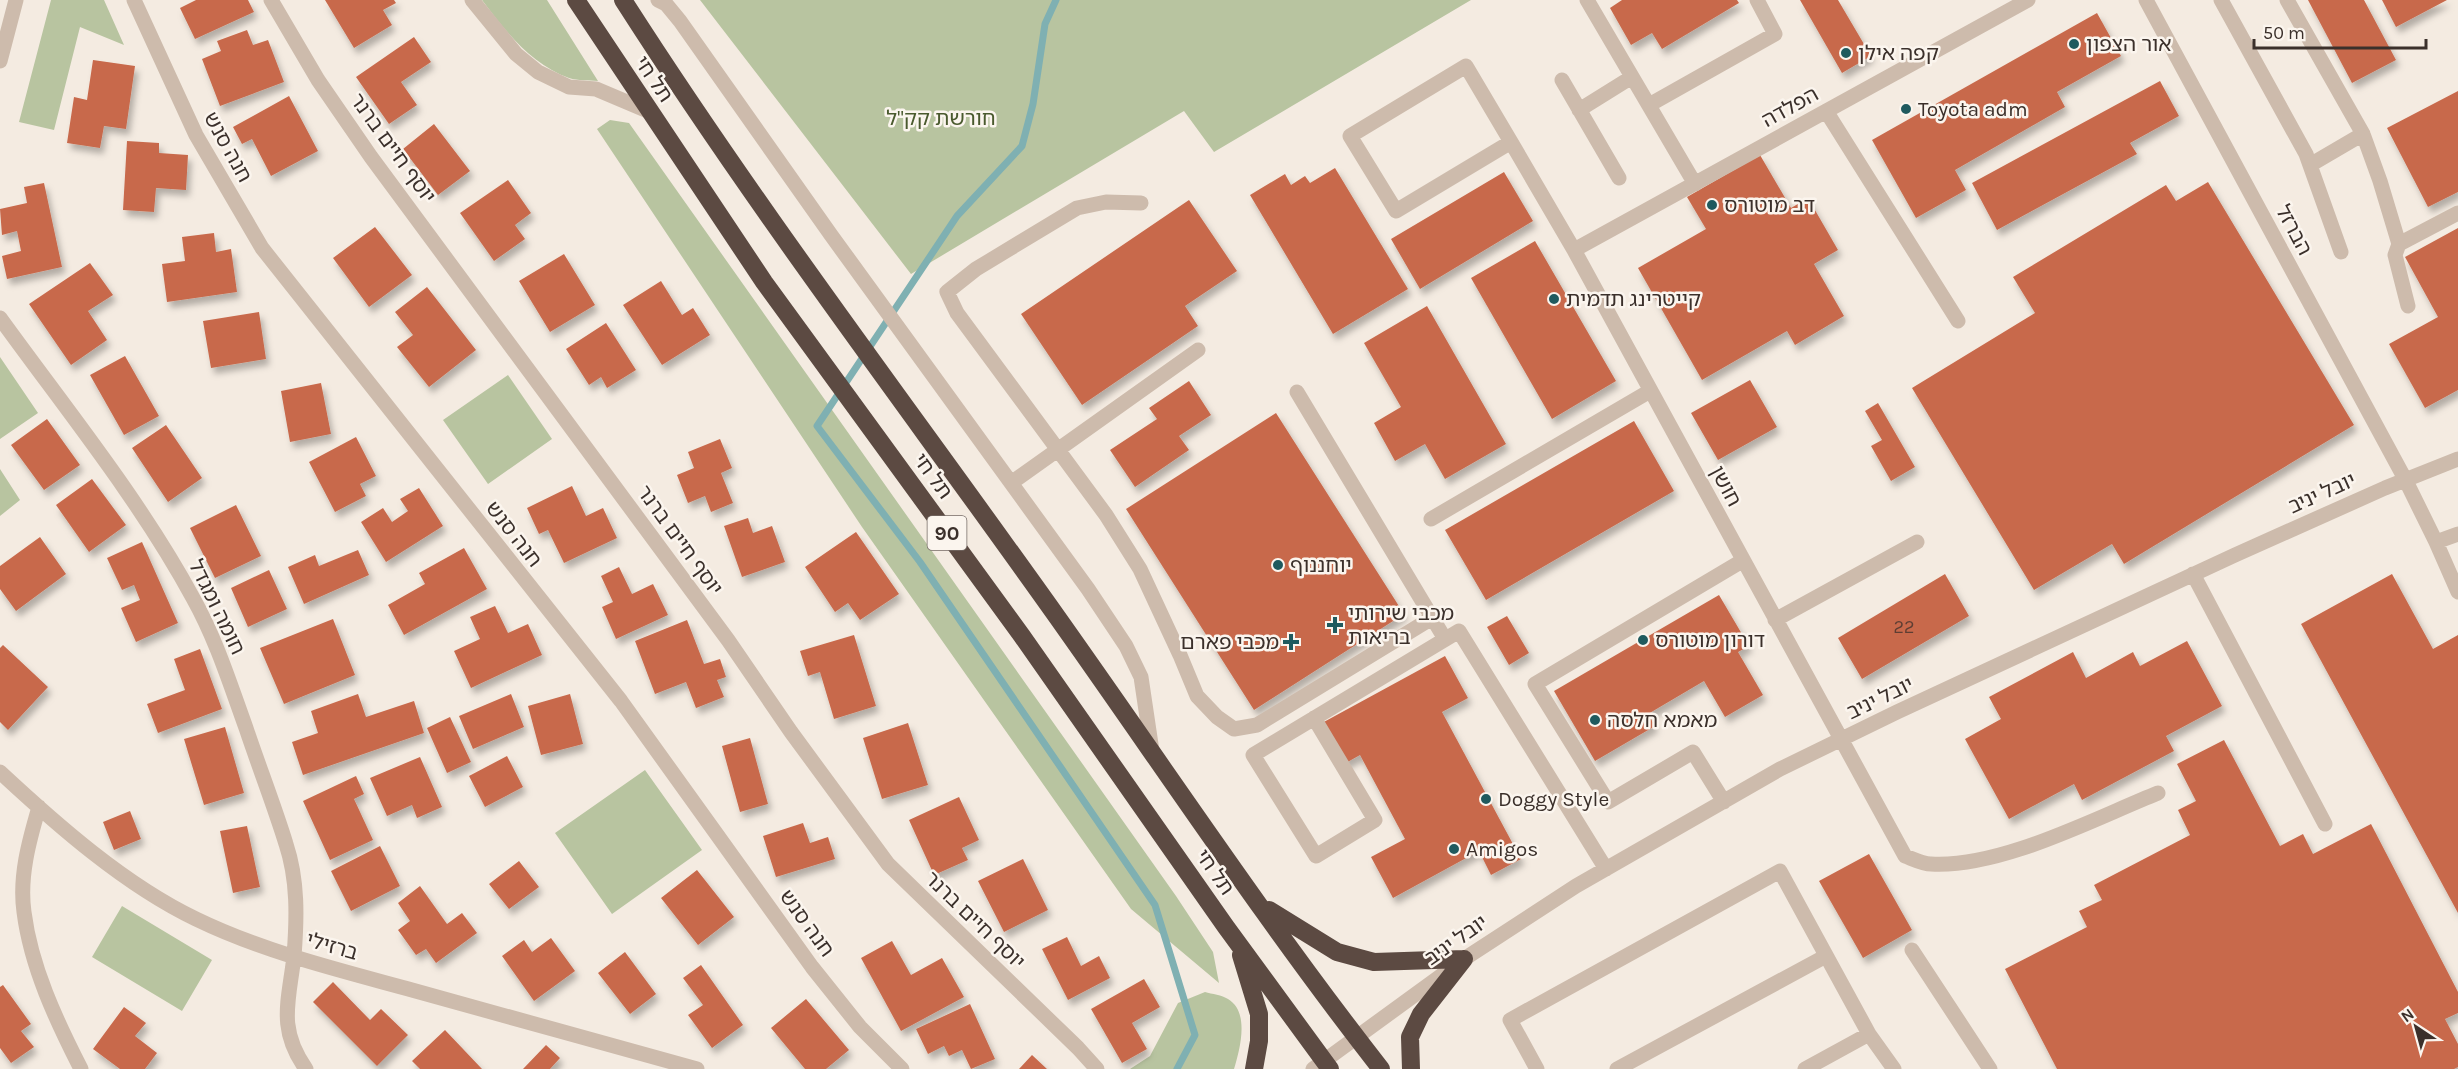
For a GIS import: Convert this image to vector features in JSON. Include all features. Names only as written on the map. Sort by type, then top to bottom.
[{"type":"highway","name":"תל חי","points":[[576,0],[764,282],[1022,636],[1237,941],[1322,1066]]},
{"type":"highway","name":"תל חי","points":[[623,0],[797,259],[1054,613],[1356,1038]]},
{"type":"highway","points":[[1259,904],[1337,952],[1374,962],[1464,959]]},
{"type":"highway","points":[[1237,941],[1258,1014],[1259,1041],[1254,1069]]},
{"type":"highway","points":[[1411,1069],[1410,1037],[1421,1014],[1464,959]]},
{"type":"highway","name":"90","points":[[1356,1038],[1381,1069]]},
{"type":"street","points":[[0,61],[16,0]]},
{"type":"street","name":"חנה סנש","points":[[134,0],[196,135],[262,248],[621,701],[812,967],[860,1027],[902,1069]]},
{"type":"street","name":"יוסף חיים ברנר","points":[[271,0],[318,80],[371,157],[721,631],[791,732],[888,864],[1097,1069]]},
{"type":"street","points":[[472,0],[516,54],[538,72],[569,87],[596,89],[648,111]]},
{"type":"street","points":[[658,0],[666,4],[680,21],[831,235],[1088,589],[1126,646],[1141,676],[1152,751]]},
{"type":"street","points":[[1587,0],[1695,184]]},
{"type":"street","points":[[1649,105],[1775,34],[1757,0]]},
{"type":"street","name":"הפלדה","points":[[1574,250],[2028,0]]},
{"type":"street","name":"הברזל","points":[[2146,0],[2406,480],[2458,592]]},
{"type":"street","points":[[2221,0],[2310,165],[2341,252]]},
{"type":"street","points":[[2287,0],[2363,134],[2380,181],[2398,244],[2395,255],[2408,306]]},
{"type":"street","name":"חושן","points":[[1511,142],[1396,211],[1350,135],[1466,66],[1511,142],[1574,250],[1905,856],[1929,864],[1969,863],[2024,848],[2158,793]]},
{"type":"street","points":[[1579,110],[1632,77]]},
{"type":"street","points":[[1562,80],[1619,178]]},
{"type":"street","points":[[1826,111],[1958,321]]},
{"type":"street","points":[[2310,165],[2363,134]]},
{"type":"street","points":[[1141,203],[1106,202],[1077,208],[976,269],[947,292],[957,313],[1106,515],[1140,569],[1197,696],[1217,717],[1234,729],[1257,725],[1432,618]]},
{"type":"street","points":[[2398,244],[2458,213]]},
{"type":"street","name":"חומה ומגדל","points":[[0,318],[152,529],[194,598],[220,655],[287,846],[296,889],[294,957],[287,996],[287,1028],[297,1056],[306,1069]]},
{"type":"street","points":[[1011,483],[1198,350]]},
{"type":"street","points":[[1431,519],[1650,391]]},
{"type":"street","points":[[1297,392],[1445,639]]},
{"type":"street","name":"יובל יניב","points":[[1356,1038],[1464,959],[1576,886],[1780,769],[2193,574],[2458,459]]},
{"type":"street","points":[[2436,542],[2458,534]]},
{"type":"street","points":[[1775,620],[1917,542]]},
{"type":"street","points":[[1724,802],[1693,752],[1608,802],[1534,684],[1743,561]]},
{"type":"street","points":[[2193,574],[2325,824]]},
{"type":"street","points":[[1314,718],[1375,820],[1316,856],[1253,755],[1314,718],[1445,639],[1459,631],[1606,869]]},
{"type":"street","name":"ברזילי","points":[[0,772],[86,848],[123,875],[194,919],[246,942],[697,1069]]},
{"type":"street","points":[[39,807],[25,868],[24,912],[37,967],[59,1026],[81,1069]]},
{"type":"street","points":[[1537,1069],[1510,1020],[1780,871],[1869,1034],[1894,1069]]},
{"type":"street","points":[[1912,950],[1990,1069]]},
{"type":"street","points":[[1617,1069],[1826,956]]},
{"type":"street","points":[[1805,1069],[1869,1034]]},
{"type":"street","points":[[1322,1066],[1356,1038]]},
{"type":"green space","points":[[51,0],[104,0],[124,45],[80,27],[54,130],[19,122]]},
{"type":"green space","points":[[482,0],[547,0],[598,81],[569,78],[543,65],[520,46]]},
{"type":"green space","name":"חורשת קק\"ל","points":[[700,0],[1471,0],[1214,152],[1184,111],[911,274]]},
{"type":"green space","points":[[610,120],[629,123],[1176,896],[1213,952],[1219,983],[1131,909],[862,527],[597,129]]},
{"type":"green space","points":[[0,357],[38,413],[0,439]]},
{"type":"green space","points":[[508,375],[552,439],[488,484],[443,420]]},
{"type":"green space","points":[[0,469],[20,500],[0,516]]},
{"type":"green space","points":[[645,770],[702,850],[612,914],[555,833]]},
{"type":"green space","points":[[122,906],[212,960],[182,1011],[92,957]]},
{"type":"green space","points":[[1205,992],[1228,999],[1239,1013],[1242,1031],[1234,1069],[1130,1069],[1150,1056],[1178,1003]]},
{"type":"building","points":[[196,0],[248,0],[254,12],[195,39],[180,8]]},
{"type":"building","points":[[325,0],[394,0],[396,3],[383,10],[392,25],[354,48]]},
{"type":"building","points":[[1622,0],[1737,0],[1739,3],[1662,49],[1652,33],[1631,45],[1610,8]]},
{"type":"building","points":[[1800,0],[1838,0],[1871,56],[1842,73]]},
{"type":"building","points":[[2308,0],[2364,0],[2396,60],[2352,83]]},
{"type":"building","points":[[2382,0],[2447,0],[2396,27]]},
{"type":"building","points":[[2097,13],[2121,56],[2057,92],[2065,107],[1955,170],[1966,190],[1916,218],[1872,140]]},
{"type":"building","points":[[247,30],[253,45],[268,40],[284,82],[220,106],[202,59],[221,51],[217,41]]},
{"type":"building","points":[[414,37],[431,62],[401,82],[417,105],[389,124],[356,77]]},
{"type":"building","points":[[93,60],[135,66],[126,129],[104,126],[100,148],[67,143],[74,97],[87,100]]},
{"type":"building","points":[[2160,81],[2179,116],[2130,143],[2137,154],[1997,230],[1972,183]]},
{"type":"building","points":[[2458,91],[2458,192],[2428,207],[2387,128]]},
{"type":"building","points":[[289,96],[318,151],[271,176],[252,139],[242,144],[233,127]]},
{"type":"building","points":[[434,124],[470,171],[438,195],[403,149]]},
{"type":"building","points":[[127,141],[159,143],[159,153],[188,155],[186,190],[156,188],[154,212],[123,210]]},
{"type":"building","points":[[1760,155],[1791,208],[1808,198],[1838,250],[1814,264],[1844,316],[1795,345],[1787,331],[1702,380],[1638,268],[1706,229],[1687,197]]},
{"type":"building","points":[[1335,168],[1408,289],[1333,334],[1250,195],[1285,174],[1291,185],[1305,176],[1310,183]]},
{"type":"building","points":[[1504,172],[1533,221],[1420,289],[1391,239]]},
{"type":"building","points":[[508,180],[531,213],[515,225],[525,239],[494,261],[460,213]]},
{"type":"building","points":[[2208,182],[2354,425],[2124,564],[2112,544],[2034,590],[1912,388],[2035,313],[2013,277],[2166,185],[2176,201]]},
{"type":"building","points":[[44,183],[62,267],[7,279],[2,256],[21,251],[17,231],[2,235],[0,209],[27,203],[24,187]]},
{"type":"building","points":[[1189,200],[1237,271],[1185,306],[1198,326],[1082,405],[1021,314]]},
{"type":"building","points":[[375,227],[412,275],[369,307],[333,258]]},
{"type":"building","points":[[2458,228],[2458,390],[2425,408],[2389,344],[2438,317],[2405,257]]},
{"type":"building","points":[[214,233],[216,252],[231,249],[237,292],[167,302],[162,264],[185,261],[182,237]]},
{"type":"building","points":[[1535,241],[1616,381],[1552,419],[1471,278]]},
{"type":"building","points":[[564,254],[595,305],[550,332],[519,281]]},
{"type":"building","points":[[90,263],[113,295],[88,311],[107,340],[71,365],[29,304]]},
{"type":"building","points":[[661,281],[682,315],[693,308],[710,335],[662,365],[623,305]]},
{"type":"building","points":[[427,287],[476,350],[429,387],[397,347],[413,335],[395,312]]},
{"type":"building","points":[[1427,306],[1506,444],[1445,479],[1425,444],[1395,461],[1374,423],[1401,407],[1364,343]]},
{"type":"building","points":[[259,312],[266,359],[211,368],[203,321]]},
{"type":"building","points":[[606,323],[636,370],[607,388],[601,377],[589,385],[566,349]]},
{"type":"building","points":[[125,356],[159,416],[124,435],[90,375]]},
{"type":"building","points":[[1750,380],[1777,427],[1718,460],[1691,413]]},
{"type":"building","points":[[1189,381],[1211,415],[1179,436],[1189,450],[1135,487],[1110,450],[1157,419],[1149,408]]},
{"type":"building","points":[[321,383],[331,434],[290,442],[281,391]]},
{"type":"building","points":[[1878,403],[1915,467],[1891,481],[1871,446],[1882,440],[1865,411]]},
{"type":"building","points":[[1276,413],[1404,614],[1254,710],[1126,509]]},
{"type":"building","points":[[47,419],[80,465],[44,490],[11,445]]},
{"type":"building","points":[[1634,421],[1674,491],[1486,600],[1445,530]]},
{"type":"building","points":[[166,425],[202,478],[168,502],[132,448]]},
{"type":"building","points":[[356,437],[376,476],[360,484],[366,496],[335,512],[309,462]]},
{"type":"building","points":[[720,439],[732,468],[721,473],[733,503],[711,512],[705,496],[688,503],[677,475],[694,468],[688,452]]},
{"type":"building","points":[[92,479],[126,525],[89,552],[56,505]]},
{"type":"building","points":[[572,486],[586,516],[603,508],[617,538],[564,563],[548,530],[539,534],[527,508]]},
{"type":"building","points":[[419,488],[443,526],[386,562],[361,522],[383,508],[392,522],[408,511],[400,499]]},
{"type":"building","points":[[236,505],[261,556],[215,578],[190,528]]},
{"type":"building","points":[[748,518],[753,533],[772,526],[785,562],[742,577],[724,526]]},
{"type":"building","points":[[856,532],[899,594],[860,620],[848,603],[835,612],[805,567]]},
{"type":"building","points":[[40,537],[66,574],[16,611],[0,589],[0,566]]},
{"type":"building","points":[[142,542],[178,623],[136,642],[121,608],[140,600],[134,585],[122,590],[107,558]]},
{"type":"building","points":[[464,548],[487,589],[404,635],[388,605],[425,584],[419,573]]},
{"type":"building","points":[[358,550],[369,575],[304,604],[288,567],[315,555],[319,566]]},
{"type":"building","points":[[619,567],[632,594],[653,584],[668,615],[616,639],[602,607],[613,602],[601,576]]},
{"type":"building","points":[[269,570],[287,609],[248,627],[231,588]]},
{"type":"building","points":[[1945,574],[1969,616],[1862,679],[1838,638]]},
{"type":"building","points":[[2392,574],[2433,649],[2458,635],[2458,913],[2301,624]]},
{"type":"building","points":[[1719,595],[1749,646],[1738,652],[1763,695],[1725,717],[1704,681],[1648,714],[1655,726],[1595,761],[1554,691]]},
{"type":"building","points":[[495,606],[508,633],[528,624],[542,655],[471,688],[454,651],[480,639],[470,617]]},
{"type":"building","points":[[1507,616],[1529,653],[1509,665],[1487,627]]},
{"type":"building","points":[[333,619],[355,675],[284,704],[260,648]]},
{"type":"building","points":[[687,620],[704,664],[720,659],[726,677],[717,680],[724,697],[696,708],[686,682],[655,694],[635,641]]},
{"type":"building","points":[[854,635],[876,706],[834,719],[820,672],[808,676],[800,651]]},
{"type":"building","points":[[2187,641],[2222,706],[2166,736],[2174,751],[2082,800],[2074,784],[2009,819],[1965,739],[2001,719],[1989,697],[2073,652],[2086,678],[2133,652],[2140,666]]},
{"type":"building","points":[[3,645],[48,687],[8,730],[0,722],[0,648]]},
{"type":"building","points":[[200,649],[222,709],[158,733],[147,704],[185,690],[174,659]]},
{"type":"building","points":[[1445,656],[1468,698],[1442,712],[1521,859],[1491,875],[1479,851],[1393,898],[1371,857],[1405,839],[1360,755],[1344,764],[1322,723]]},
{"type":"building","points":[[358,694],[366,717],[414,701],[424,733],[303,775],[292,742],[318,733],[311,711]]},
{"type":"building","points":[[511,694],[524,727],[473,749],[459,716]]},
{"type":"building","points":[[570,694],[583,744],[541,755],[528,706]]},
{"type":"building","points":[[450,717],[471,762],[447,773],[427,728]]},
{"type":"building","points":[[908,723],[928,785],[882,799],[863,738]]},
{"type":"building","points":[[225,727],[244,793],[204,805],[184,739]]},
{"type":"building","points":[[750,738],[768,804],[740,812],[722,746]]},
{"type":"building","points":[[2224,740],[2280,846],[2303,834],[2313,854],[2371,824],[2458,992],[2458,1013],[2445,1019],[2458,1044],[2458,1067],[2454,1069],[2057,1069],[2005,969],[2087,927],[2079,911],[2102,900],[2094,885],[2190,835],[2178,810],[2196,801],[2177,764]]},
{"type":"building","points":[[507,756],[523,787],[485,807],[469,776]]},
{"type":"building","points":[[420,757],[442,807],[417,818],[412,805],[387,816],[370,778]]},
{"type":"building","points":[[356,776],[364,794],[354,799],[373,840],[330,860],[303,801]]},
{"type":"building","points":[[959,797],[979,840],[962,848],[968,860],[934,875],[909,820]]},
{"type":"building","points":[[130,811],[141,839],[114,850],[103,822]]},
{"type":"building","points":[[803,823],[810,843],[828,837],[835,859],[776,877],[763,836]]},
{"type":"building","points":[[247,826],[260,887],[233,893],[220,831]]},
{"type":"building","points":[[380,846],[400,886],[351,911],[331,871]]},
{"type":"building","points":[[1869,854],[1912,930],[1863,958],[1819,881]]},
{"type":"building","points":[[1023,859],[1048,910],[1004,932],[978,881]]},
{"type":"building","points":[[519,861],[539,887],[509,909],[489,884]]},
{"type":"building","points":[[697,870],[734,917],[698,945],[661,898]]},
{"type":"building","points":[[420,886],[447,924],[462,913],[477,933],[436,963],[426,949],[416,955],[398,930],[410,921],[398,903]]},
{"type":"building","points":[[1067,937],[1081,966],[1099,956],[1110,978],[1068,1000],[1042,949]]},
{"type":"building","points":[[551,938],[575,971],[534,1001],[502,956],[524,940],[532,952]]},
{"type":"building","points":[[892,941],[911,975],[942,958],[964,997],[901,1031],[861,958]]},
{"type":"building","points":[[625,952],[656,994],[630,1014],[598,973]]},
{"type":"building","points":[[701,965],[743,1025],[712,1048],[688,1015],[703,1005],[683,978]]},
{"type":"building","points":[[1144,979],[1160,1007],[1132,1023],[1147,1049],[1122,1063],[1091,1009]]},
{"type":"building","points":[[333,982],[370,1020],[381,1009],[408,1035],[377,1066],[313,1002]]},
{"type":"building","points":[[3,985],[31,1024],[21,1031],[34,1047],[11,1063],[0,1048],[0,987]]},
{"type":"building","points":[[806,999],[849,1050],[826,1069],[805,1069],[771,1028]]},
{"type":"building","points":[[970,1004],[995,1059],[971,1069],[962,1050],[949,1056],[944,1046],[928,1054],[916,1029]]},
{"type":"building","points":[[124,1007],[146,1023],[135,1036],[157,1053],[145,1069],[120,1069],[93,1049]]},
{"type":"building","points":[[445,1030],[482,1069],[420,1069],[412,1061]]},
{"type":"building","points":[[546,1045],[560,1058],[550,1069],[523,1069]]},
{"type":"building","points":[[1032,1055],[1047,1069],[1019,1069]]},
{"type":"waterway","points":[[1056,0],[1045,24],[1033,104],[1022,146],[957,216],[817,426],[920,562],[1155,905],[1195,1035],[1177,1069]]},
{"type":"place","name":"אור הצפון","points":[[2074,44]]},
{"type":"place","name":"קפה אילן","points":[[1846,53]]},
{"type":"place","name":"Toyota adm","points":[[1906,109]]},
{"type":"place","name":"דב מוטורס","points":[[1712,205]]},
{"type":"place","name":"קייטרינג תדמית","points":[[1554,299]]},
{"type":"place","name":"יוחננוף","points":[[1278,565]]},
{"type":"place","name":"מכבי שירותי בריאות","points":[[1335,625]]},
{"type":"place","name":"דורון מוטורס","points":[[1643,640]]},
{"type":"place","name":"מכבי פארם","points":[[1291,642]]},
{"type":"place","name":"מאמא חלסה","points":[[1595,720]]},
{"type":"place","name":"Doggy Style","points":[[1486,799]]},
{"type":"place","name":"Amigos","points":[[1454,849]]}]
